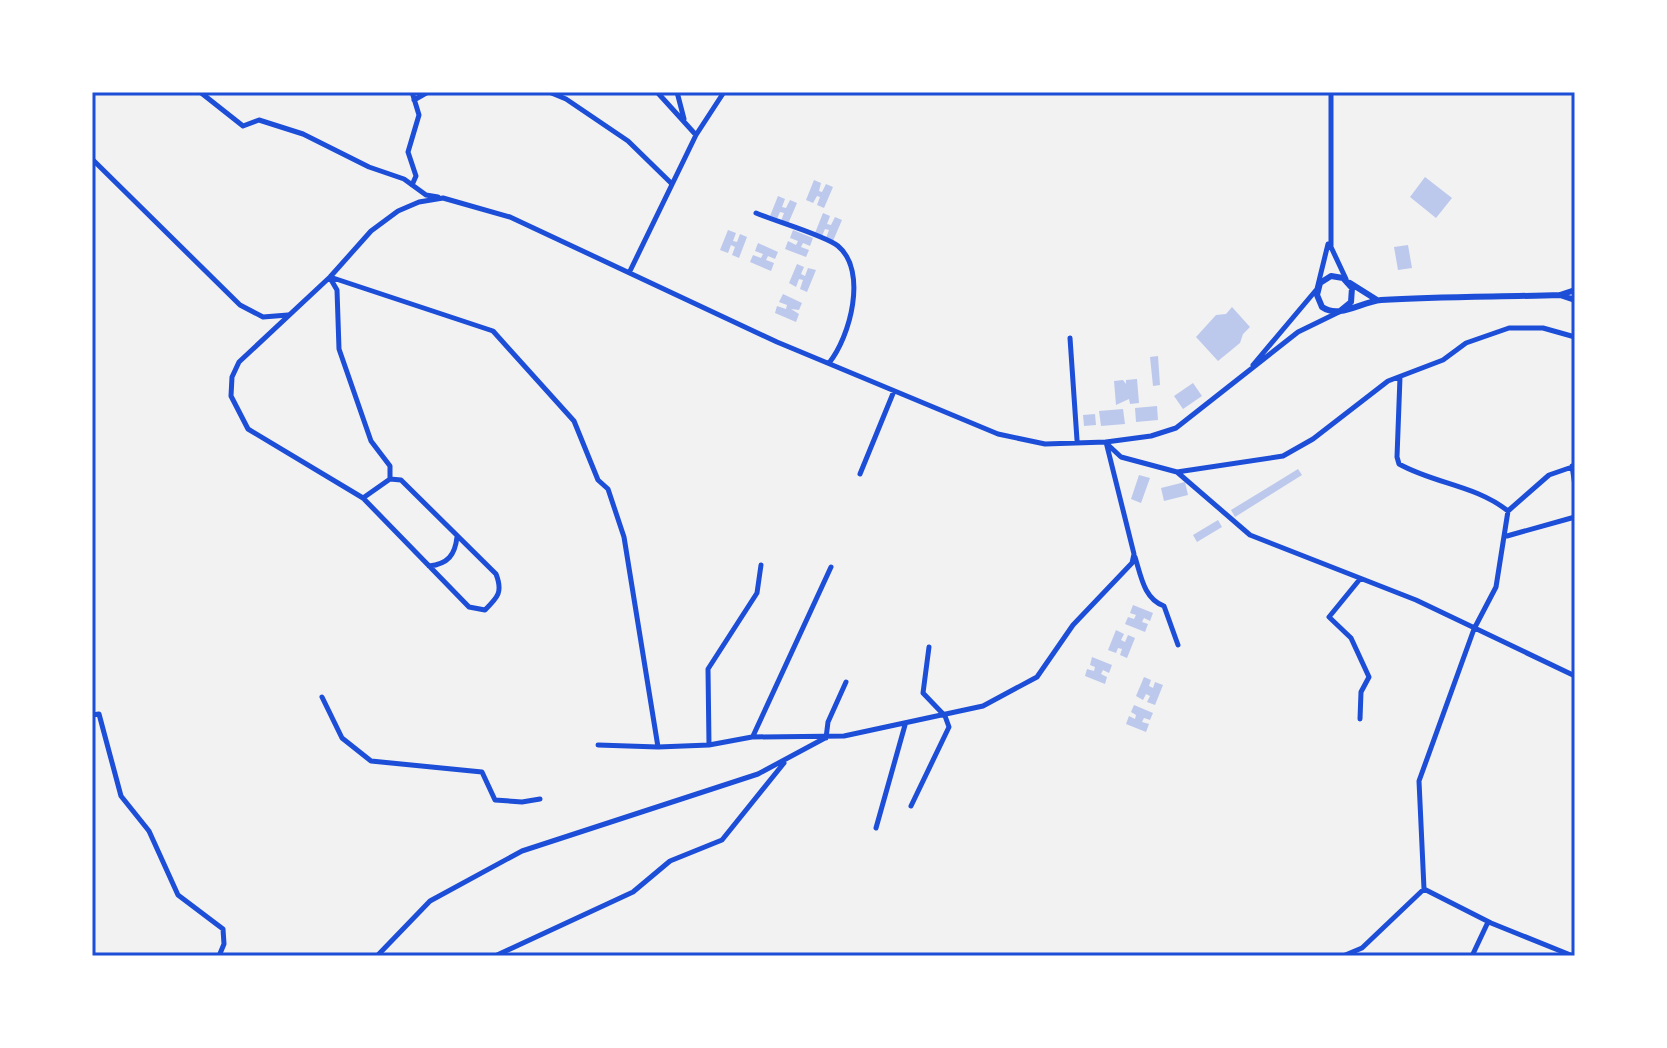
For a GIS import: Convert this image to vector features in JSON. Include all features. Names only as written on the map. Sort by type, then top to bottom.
[{"type":"main road","points":[[1377,300],[1348,282],[1331,276],[1317,289],[1322,307],[1340,311],[1377,300],[1560,295],[1575,290]]},
{"type":"main road","points":[[1340,311],[1346,308],[1353,295],[1348,282]]},
{"type":"main road","points":[[1560,295],[1575,300]]},
{"type":"street","points":[[200,92],[243,126],[264,121],[326,144],[412,185],[426,195],[510,217],[777,342],[894,391],[998,434],[1045,444],[1077,440],[1106,442],[1151,436],[1176,428],[1298,332],[1340,311]]},
{"type":"street","points":[[412,92],[419,115],[408,152],[416,176],[412,185]]},
{"type":"street","points":[[414,100],[428,92]]},
{"type":"street","points":[[549,92],[566,99],[628,141],[671,183]]},
{"type":"street","points":[[657,92],[696,135]]},
{"type":"street","points":[[677,92],[684,120]]},
{"type":"street","points":[[630,271],[696,135],[724,92]]},
{"type":"street","points":[[1331,92],[1331,247],[1348,282]]},
{"type":"street","points":[[92,159],[240,305],[263,317],[289,315]]},
{"type":"street","points":[[363,498],[390,479],[397,477],[406,483],[496,574],[501,587],[499,597],[485,610],[477,611],[428,566],[363,498],[259,438],[248,429],[235,407],[232,377],[239,362],[330,277],[371,231],[398,211],[419,202],[443,198]]},
{"type":"street","points":[[756,213],[837,246],[850,262],[853,291],[846,330],[840,349],[829,363]]},
{"type":"street","points":[[1247,372],[1284,331],[1304,300],[1317,289],[1330,227]]},
{"type":"street","points":[[330,277],[337,290],[339,349],[371,441],[390,466],[390,479]]},
{"type":"street","points":[[330,277],[493,331],[574,421],[598,480],[608,489],[624,537],[658,747]]},
{"type":"street","points":[[1106,442],[1121,457],[1177,472],[1283,456],[1313,439],[1388,381],[1443,360],[1466,343],[1509,328],[1543,328],[1575,337]]},
{"type":"street","points":[[1070,338],[1077,440]]},
{"type":"street","points":[[1400,377],[1399,464],[1421,476],[1484,494],[1508,511]]},
{"type":"street","points":[[860,474],[894,391]]},
{"type":"street","points":[[1106,442],[1134,554],[1148,595],[1153,602],[1164,606],[1176,632],[1178,645]]},
{"type":"street","points":[[1343,956],[1362,948],[1424,889],[1419,781],[1474,629],[1496,587],[1508,511],[1549,475],[1573,466],[1575,486]]},
{"type":"street","points":[[1177,472],[1250,535],[1416,600],[1575,676]]},
{"type":"street","points":[[1506,536],[1575,517]]},
{"type":"street","points":[[428,566],[449,560],[456,549],[457,535]]},
{"type":"street","points":[[598,745],[658,747],[709,745],[752,737],[826,738],[905,725],[983,706],[1037,677],[1073,625],[1132,563],[1134,554]]},
{"type":"street","points":[[709,745],[708,669],[757,593],[761,565]]},
{"type":"street","points":[[752,737],[785,672],[831,567]]},
{"type":"street","points":[[1360,579],[1329,617],[1351,638],[1369,677],[1361,692],[1360,719]]},
{"type":"street","points":[[911,806],[949,727],[945,716],[923,693],[929,647]]},
{"type":"street","points":[[826,738],[828,722],[846,682]]},
{"type":"street","points":[[322,697],[342,738],[371,761],[482,772],[495,800],[540,799]]},
{"type":"street","points":[[92,715],[99,714],[121,796],[149,831],[178,895],[223,929],[224,944],[219,956]]},
{"type":"street","points":[[876,828],[905,725]]},
{"type":"street","points":[[377,956],[430,901],[522,851],[711,791],[787,760],[826,738]]},
{"type":"street","points":[[495,956],[633,892],[670,861],[722,840],[787,760]]},
{"type":"street","points":[[1424,889],[1488,922],[1573,956]]},
{"type":"street","points":[[1472,956],[1488,922]]},
{"type":"building","points":[[1425,177],[1452,198],[1436,218],[1410,197]]},
{"type":"building","points":[[814,180],[821,183],[819,191],[822,192],[826,184],[833,187],[824,208],[817,205],[820,197],[817,196],[813,203],[806,200]]},
{"type":"building","points":[[778,196],[785,199],[782,207],[786,208],[790,200],[797,203],[788,224],[781,221],[784,213],[780,212],[777,219],[770,216]]},
{"type":"building","points":[[823,213],[830,216],[827,224],[831,225],[835,217],[842,220],[833,241],[826,238],[829,230],[825,229],[822,236],[815,233]]},
{"type":"building","points":[[728,230],[736,233],[733,241],[737,242],[740,234],[747,237],[739,258],[732,255],[735,247],[731,245],[728,253],[720,250]]},
{"type":"building","points":[[793,230],[813,238],[810,246],[803,243],[801,247],[809,250],[806,257],[785,249],[788,241],[796,245],[798,241],[790,238]]},
{"type":"building","points":[[758,243],[778,252],[775,259],[768,256],[766,260],[774,263],[771,271],[750,262],[753,255],[761,258],[763,254],[755,251]]},
{"type":"building","points":[[1408,245],[1412,268],[1398,270],[1394,247]]},
{"type":"building","points":[[797,264],[804,267],[801,274],[805,276],[808,268],[816,270],[807,292],[800,289],[803,280],[799,279],[796,287],[789,283]]},
{"type":"building","points":[[783,294],[802,303],[799,310],[791,309],[799,314],[796,322],[775,313],[777,306],[786,309],[787,305],[779,302]]},
{"type":"building","points":[[1232,307],[1250,327],[1240,343],[1218,361],[1196,337],[1216,315],[1226,314]]},
{"type":"building","points":[[1158,356],[1160,385],[1153,386],[1150,357]]},
{"type":"building","points":[[1137,379],[1139,403],[1130,404],[1129,399],[1116,405],[1114,381],[1123,380],[1126,384],[1126,380]]},
{"type":"building","points":[[1193,383],[1202,396],[1183,409],[1174,396]]},
{"type":"building","points":[[1157,406],[1158,420],[1136,422],[1135,408]]},
{"type":"building","points":[[1123,409],[1125,424],[1101,426],[1099,411]]},
{"type":"building","points":[[1095,414],[1096,425],[1084,426],[1083,415]]},
{"type":"building","points":[[1298,469],[1302,475],[1235,517],[1231,510]]},
{"type":"building","points":[[1139,475],[1150,478],[1141,503],[1131,499]]},
{"type":"building","points":[[1185,482],[1188,495],[1164,501],[1161,488]]},
{"type":"building","points":[[1218,520],[1222,527],[1197,542],[1193,535]]},
{"type":"building","points":[[1133,605],[1153,613],[1150,621],[1144,618],[1142,622],[1148,624],[1145,632],[1125,624],[1128,617],[1134,619],[1136,615],[1130,613]]},
{"type":"building","points":[[1116,630],[1124,634],[1121,640],[1125,642],[1128,635],[1135,638],[1127,658],[1120,655],[1122,649],[1118,648],[1116,653],[1108,650]]},
{"type":"building","points":[[1092,657],[1112,665],[1109,673],[1103,670],[1101,674],[1107,677],[1105,684],[1085,676],[1087,669],[1094,671],[1095,667],[1090,665]]},
{"type":"building","points":[[1144,677],[1151,680],[1149,686],[1153,688],[1155,682],[1163,685],[1155,705],[1147,702],[1150,696],[1146,694],[1143,700],[1136,696]]},
{"type":"building","points":[[1134,705],[1153,713],[1150,720],[1144,718],[1142,722],[1149,724],[1146,732],[1126,724],[1129,716],[1135,719],[1136,715],[1131,712]]}]
